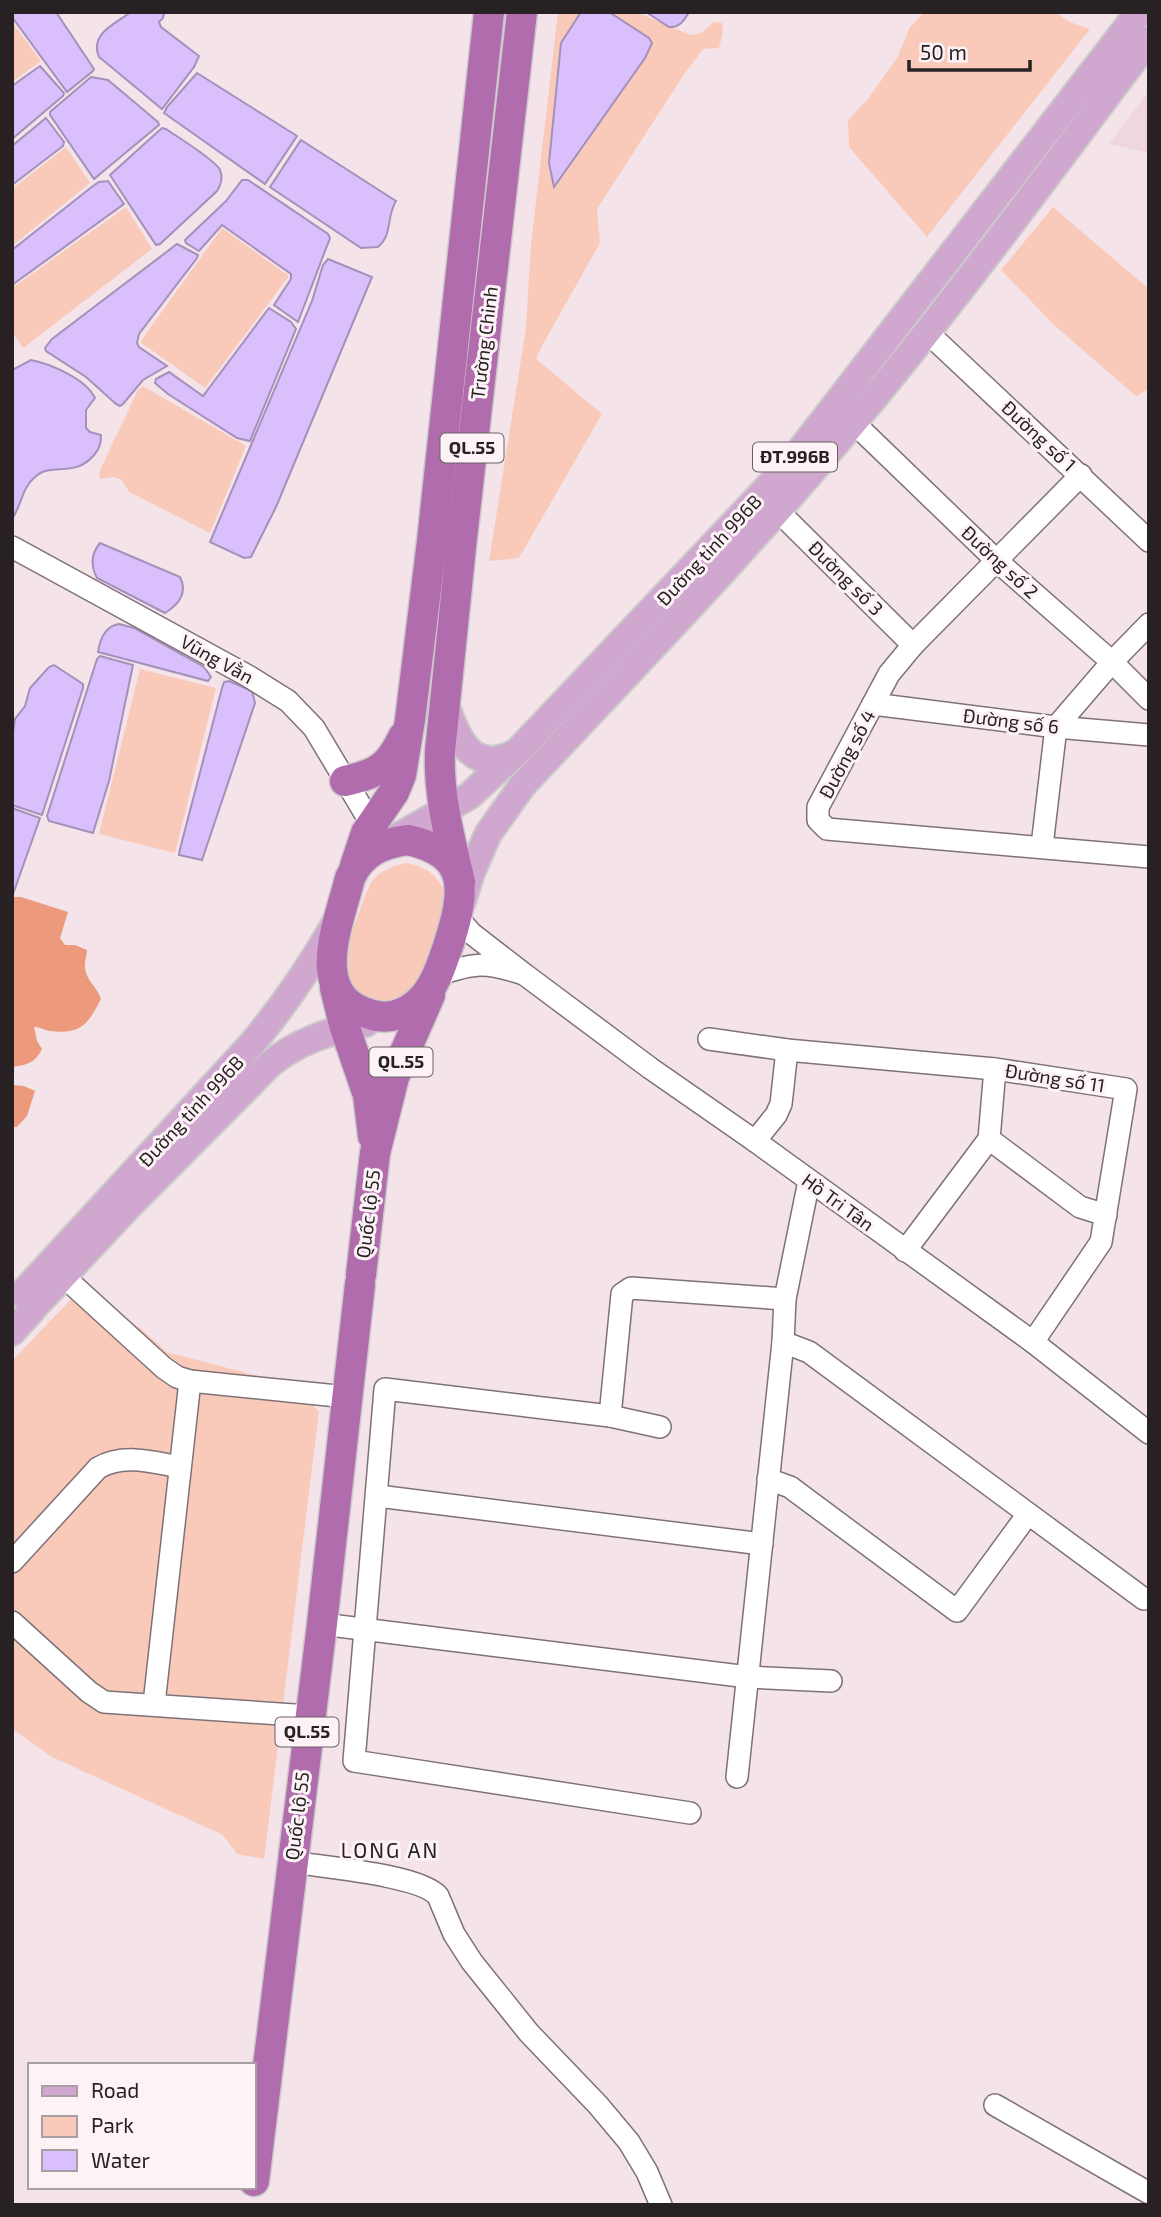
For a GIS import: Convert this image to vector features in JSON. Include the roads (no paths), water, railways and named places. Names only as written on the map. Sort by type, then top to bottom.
[{"type":"highway","name":"Trường Chinh","points":[[341,914],[361,845],[381,833],[401,775],[411,720],[489,12]]},
{"type":"highway","name":"Trường Chinh","points":[[460,882],[443,811],[439,768],[461,547],[522,12]]},
{"type":"highway","points":[[345,781],[374,773],[386,765],[396,752],[411,720]]},
{"type":"highway","points":[[341,914],[330,962],[332,978],[339,992],[349,1004],[362,1012],[388,1017],[411,1009],[423,998],[438,975],[457,917],[461,898],[460,882],[453,866],[441,853],[425,844],[381,833]]},
{"type":"highway","name":"Quốc lộ 55","points":[[256,2164],[322,1624],[375,1153],[394,1077],[438,975]]},
{"type":"highway","name":"Quốc lộ 55","points":[[332,978],[345,1028],[368,1095],[375,1153]]},
{"type":"main road","name":"Đường tỉnh 996B","points":[[381,833],[443,811],[469,796],[517,752],[789,465],[1139,12]]},
{"type":"main road","name":"Đường tỉnh 996B","points":[[457,917],[471,873],[488,834],[522,786],[778,511],[853,423],[928,333],[1149,40]]},
{"type":"main road","points":[[445,704],[455,732],[464,747],[475,755],[496,759],[517,752]]},
{"type":"main road","name":"Đường tỉnh 996B","points":[[12,1332],[24,1303],[251,1045],[287,999],[341,914]]},
{"type":"main road","name":"Đường tỉnh 996B","points":[[24,1303],[64,1276],[127,1208],[270,1064],[292,1048],[322,1034],[388,1017]]},
{"type":"street","name":"Đường số 1","points":[[928,333],[1149,541]]},
{"type":"street","name":"Đường số 2","points":[[853,423],[997,561],[1112,662],[1149,699]]},
{"type":"street","name":"Đường số 4","points":[[1080,475],[889,674],[818,807],[818,820],[827,829],[1149,857]]},
{"type":"street","name":"Đường số 3","points":[[778,511],[914,645]]},
{"type":"street","name":"Vũng Vằn","points":[[12,547],[248,676],[288,701],[314,728],[345,781],[381,833]]},
{"type":"street","points":[[1042,846],[1056,727],[1149,624]]},
{"type":"street","name":"Đường số 6","points":[[873,704],[1056,727],[1149,735]]},
{"type":"street","name":"Hồ Tri Tân","points":[[457,917],[471,933],[650,1068],[1032,1342],[1149,1433]]},
{"type":"street","points":[[438,975],[480,964],[498,965],[524,974]]},
{"type":"street","name":"Đường số 11","points":[[709,1039],[787,1050],[995,1069],[1126,1089],[1101,1242],[1032,1342]]},
{"type":"street","points":[[755,1142],[781,1104],[787,1050]]},
{"type":"street","points":[[905,1251],[989,1139],[995,1069]]},
{"type":"street","points":[[989,1139],[1080,1207],[1106,1215]]},
{"type":"street","points":[[737,1777],[783,1342],[785,1299],[809,1181]]},
{"type":"street","points":[[64,1276],[177,1377],[190,1381],[347,1396]]},
{"type":"street","points":[[610,1416],[622,1294],[631,1288],[785,1299]]},
{"type":"street","points":[[783,1342],[810,1352],[1144,1599]]},
{"type":"street","points":[[154,1704],[190,1381]]},
{"type":"street","points":[[660,1427],[610,1416],[385,1389],[354,1761],[690,1813]]},
{"type":"street","points":[[12,1562],[98,1468],[108,1462],[134,1460],[180,1467]]},
{"type":"street","points":[[768,1479],[790,1488],[957,1611],[1028,1514]]},
{"type":"street","points":[[378,1496],[762,1544]]},
{"type":"street","points":[[12,1622],[89,1692],[104,1702],[309,1716]]},
{"type":"street","points":[[322,1624],[748,1676],[831,1681]]},
{"type":"street","points":[[292,1862],[406,1880],[434,1891],[454,1934],[472,1962],[529,2033],[598,2105],[629,2142],[647,2172],[661,2205]]},
{"type":"street","points":[[995,2105],[1149,2193]]},
{"type":"street","points":[[1143,2205],[1149,2202]]},
{"type":"water","points":[[12,12],[56,12],[93,71],[67,92],[12,17]]},
{"type":"water","points":[[131,12],[161,12],[164,14],[159,22],[161,27],[199,56],[194,67],[162,109],[99,57],[98,42],[105,30]]},
{"type":"water","points":[[581,12],[609,12],[649,38],[652,43],[645,58],[554,187],[549,163],[561,43]]},
{"type":"water","points":[[646,12],[689,12],[681,23],[669,27]]},
{"type":"water","points":[[40,66],[64,93],[63,96],[12,139],[12,86]]},
{"type":"water","points":[[197,73],[297,136],[265,184],[164,113]]},
{"type":"water","points":[[91,77],[108,80],[159,125],[94,179],[50,115],[50,112]]},
{"type":"water","points":[[46,118],[64,142],[63,146],[12,185],[12,146]]},
{"type":"water","points":[[162,128],[212,161],[220,170],[221,178],[217,191],[156,245],[110,175]]},
{"type":"water","points":[[301,140],[396,201],[386,237],[378,247],[361,248],[270,187]]},
{"type":"water","points":[[242,180],[248,180],[328,234],[330,238],[298,322],[274,305],[291,279],[291,274],[222,225],[199,251],[186,243],[185,240],[226,201]]},
{"type":"water","points":[[108,181],[124,204],[12,285],[12,250],[93,186]]},
{"type":"water","points":[[177,244],[198,255],[197,258],[139,334],[137,343],[167,366],[143,380],[120,406],[86,377],[45,348],[52,339]]},
{"type":"water","points":[[328,259],[372,277],[276,507],[251,557],[244,558],[210,542],[312,301],[323,265]]},
{"type":"water","points":[[269,308],[291,322],[296,329],[250,441],[237,438],[155,383],[156,379],[169,372],[203,396]]},
{"type":"water","points":[[31,360],[67,373],[90,391],[95,398],[86,410],[86,428],[101,435],[101,441],[94,455],[79,466],[49,470],[35,477],[27,487],[12,519],[12,370]]},
{"type":"water","points":[[100,543],[180,577],[183,588],[178,602],[165,613],[97,578],[92,560]]},
{"type":"water","points":[[119,624],[134,628],[204,667],[211,677],[208,681],[98,652],[104,634],[110,627]]},
{"type":"water","points":[[100,656],[133,665],[109,781],[93,833],[49,821],[47,816]]},
{"type":"water","points":[[54,665],[83,684],[83,688],[42,815],[12,805],[12,739],[15,719],[25,706],[30,688]]},
{"type":"water","points":[[229,681],[252,691],[255,703],[202,860],[179,855],[222,688],[224,682]]},
{"type":"water","points":[[12,808],[40,818],[12,897]]},
{"type":"district","name":"LONG AN","points":[[390,1851]]}]
